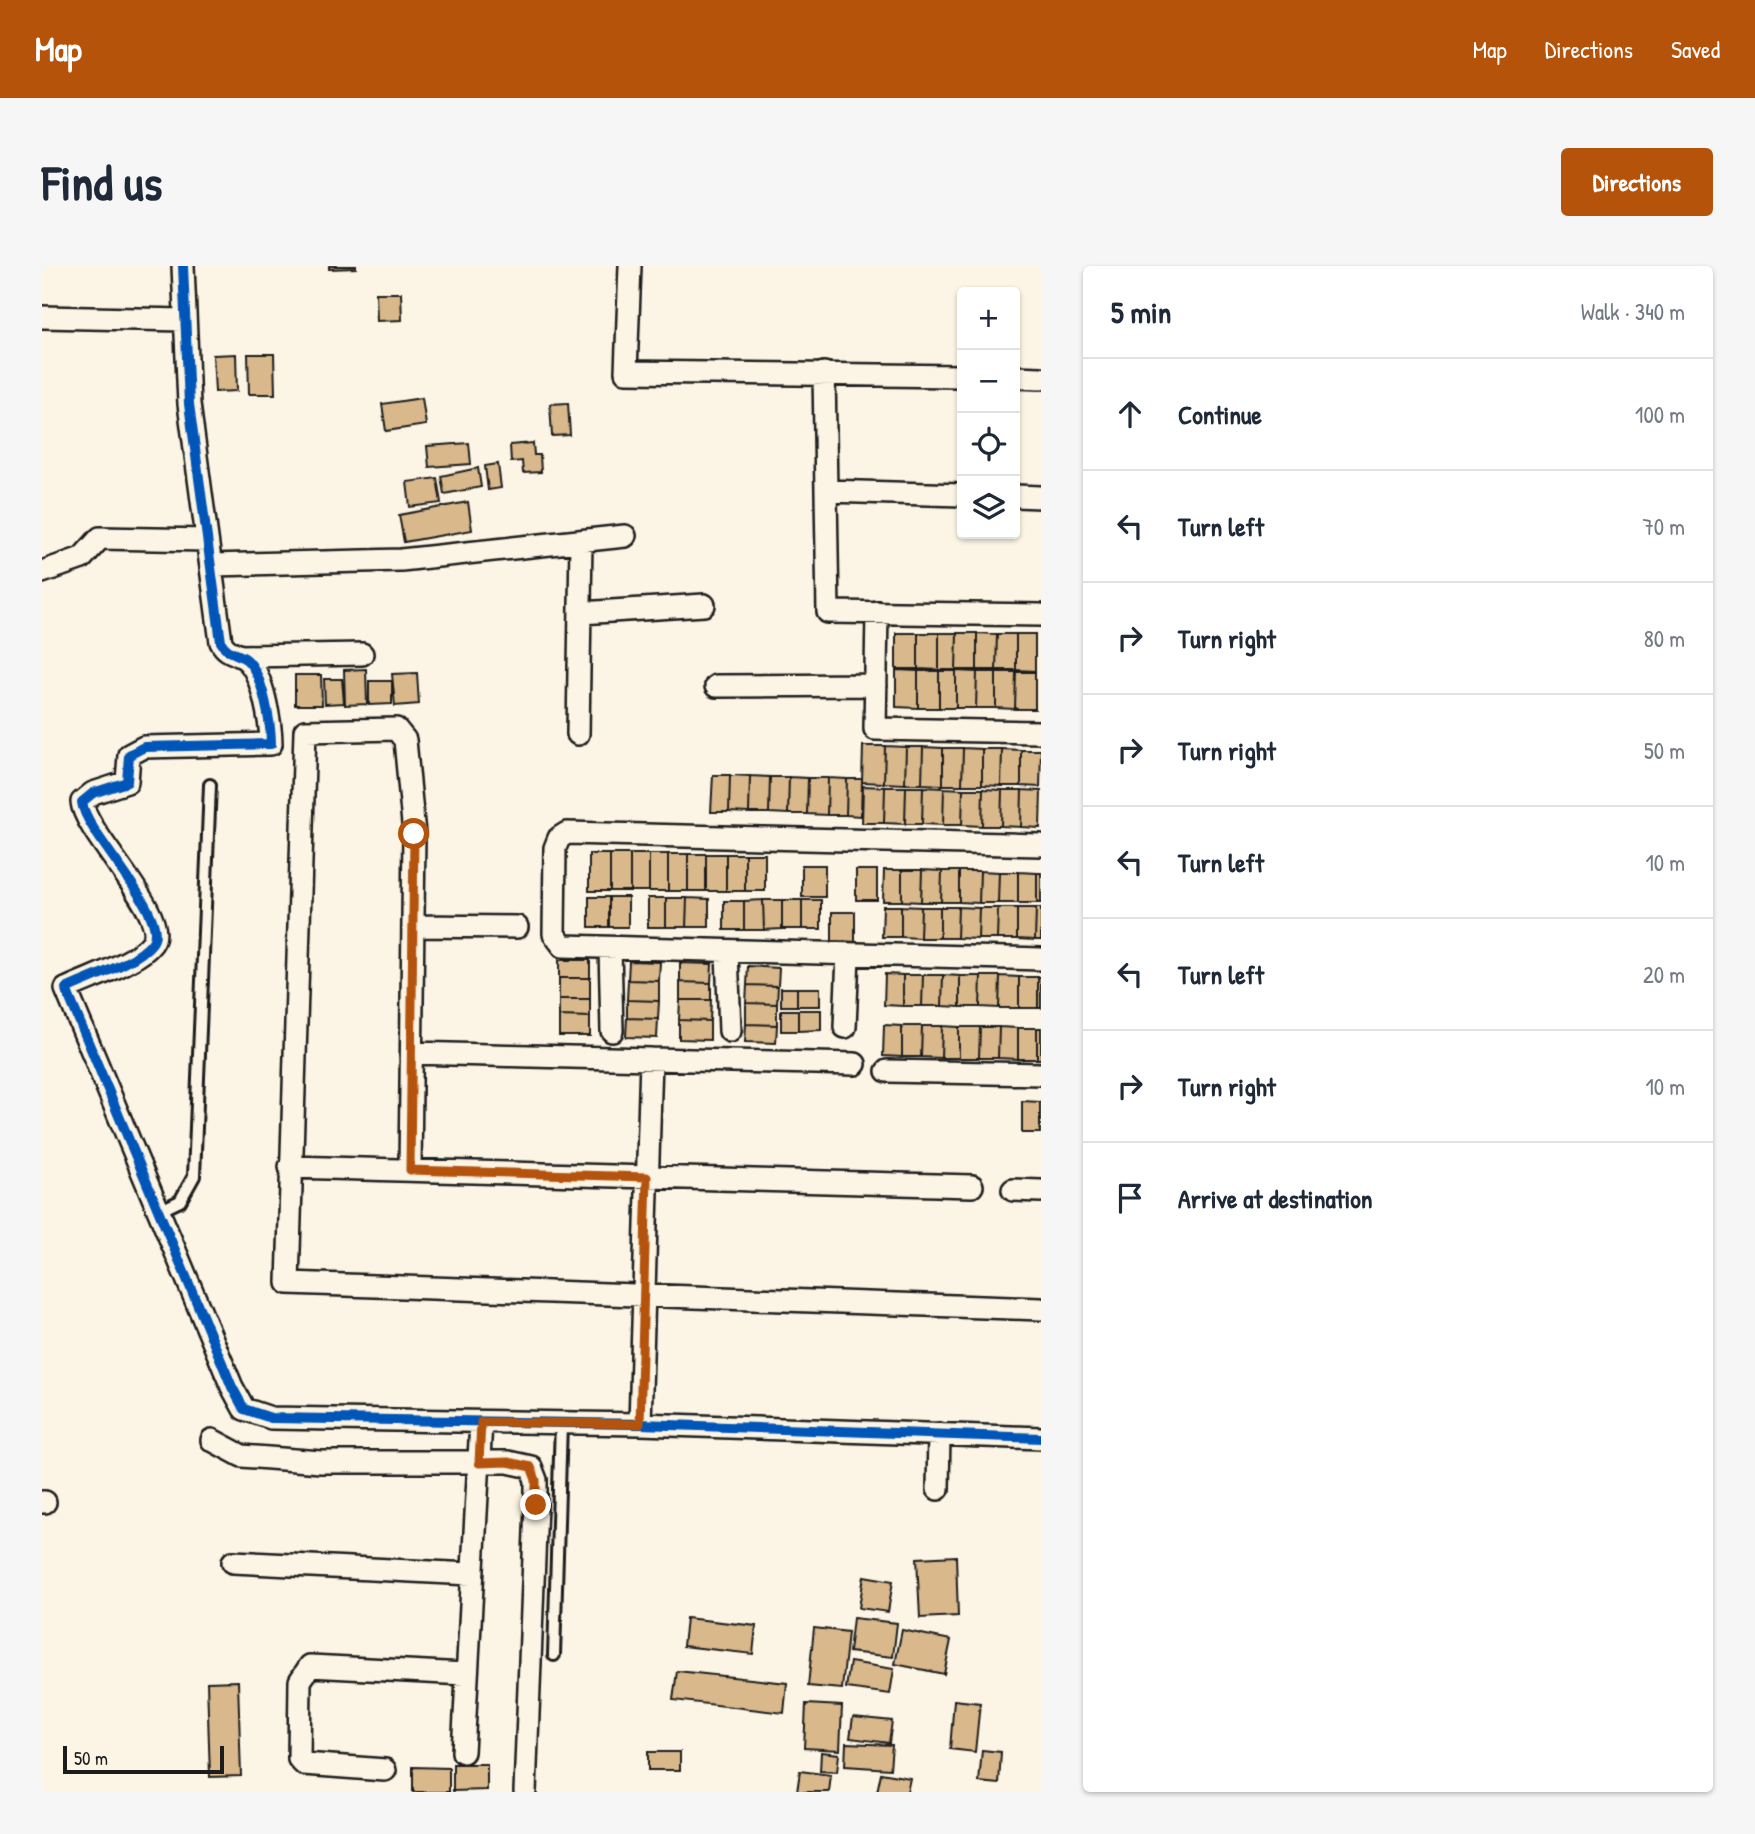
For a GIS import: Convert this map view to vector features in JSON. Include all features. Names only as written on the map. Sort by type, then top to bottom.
[{"type":"street","points":[[183,266],[189,404],[221,642],[229,653],[241,656],[362,654]]},
{"type":"street","points":[[630,266],[626,372],[957,376]]},
{"type":"street","points":[[42,317],[184,320]]},
{"type":"street","points":[[824,373],[828,612],[1041,615]]},
{"type":"street","points":[[1020,377],[1041,378]]},
{"type":"street","points":[[826,491],[957,495]]},
{"type":"street","points":[[1020,496],[1041,497]]},
{"type":"street","points":[[212,565],[401,560],[625,536]]},
{"type":"street","points":[[42,572],[82,558],[100,538],[207,540]]},
{"type":"street","points":[[578,734],[581,541]]},
{"type":"street","points":[[581,613],[704,605]]},
{"type":"street","points":[[877,612],[875,729],[1041,732]]},
{"type":"street","points":[[241,656],[255,670],[262,690],[271,726],[271,744],[144,747],[129,755],[127,782],[93,793],[82,802],[88,819],[148,909],[155,937],[151,944],[131,959],[66,989],[232,1387],[244,1409],[271,1418],[640,1424],[1041,1437]]},
{"type":"street","points":[[716,686],[876,685]]},
{"type":"street","points":[[410,1170],[414,926],[412,791],[402,733],[396,729],[304,731],[288,1283],[1041,1309]]},
{"type":"street","points":[[1041,845],[567,833],[559,838],[555,848],[554,934],[563,946],[848,956],[1041,959]]},
{"type":"street","points":[[414,926],[517,927]]},
{"type":"street","points":[[610,948],[611,1031]]},
{"type":"street","points":[[727,952],[730,1031]]},
{"type":"street","points":[[845,1027],[848,956]]},
{"type":"street","points":[[412,1053],[855,1064]]},
{"type":"street","points":[[640,1424],[650,1059]]},
{"type":"street","points":[[887,1071],[1041,1074]]},
{"type":"street","points":[[290,1167],[972,1186]]},
{"type":"street","points":[[1013,1191],[1041,1191]]},
{"type":"street","points":[[463,1752],[481,1422]]},
{"type":"street","points":[[938,1489],[939,1434]]},
{"type":"street","points":[[212,1440],[242,1456],[321,1462],[523,1463],[531,1467],[536,1480],[532,1674],[525,1792]]},
{"type":"street","points":[[233,1562],[471,1574]]},
{"type":"street","points":[[385,1770],[304,1764],[299,1759],[302,1673],[310,1667],[466,1674]]},
{"type":"lane","points":[[159,1211],[180,1201],[194,1176],[210,785]]},
{"type":"lane","points":[[554,1655],[561,1423]]},
{"type":"building","points":[[329,266],[356,266],[356,268],[329,269]]},
{"type":"building","points":[[376,293],[401,293],[402,320],[377,321]]},
{"type":"building","points":[[236,354],[237,391],[215,392],[213,355]]},
{"type":"building","points":[[248,354],[274,354],[275,394],[249,394]]},
{"type":"building","points":[[422,398],[426,425],[386,431],[382,404]]},
{"type":"building","points":[[568,403],[570,435],[552,436],[550,404]]},
{"type":"building","points":[[469,443],[471,464],[429,467],[427,446]]},
{"type":"building","points":[[533,443],[534,455],[540,455],[541,472],[523,473],[522,461],[511,462],[510,445]]},
{"type":"building","points":[[498,464],[501,488],[488,490],[485,466]]},
{"type":"building","points":[[478,468],[481,487],[444,494],[441,476]]},
{"type":"building","points":[[437,478],[441,503],[410,507],[407,482]]},
{"type":"building","points":[[468,502],[472,530],[404,542],[399,515]]},
{"type":"building","points":[[896,633],[918,633],[918,669],[896,669]]},
{"type":"building","points":[[918,633],[939,633],[939,670],[918,669]]},
{"type":"building","points":[[939,633],[957,633],[956,670],[939,670]]},
{"type":"building","points":[[957,633],[977,633],[977,670],[956,670]]},
{"type":"building","points":[[977,633],[997,634],[996,670],[977,670]]},
{"type":"building","points":[[997,634],[1016,634],[1016,670],[996,670]]},
{"type":"building","points":[[1016,634],[1035,634],[1035,671],[1016,670]]},
{"type":"building","points":[[366,669],[367,704],[345,705],[344,670]]},
{"type":"building","points":[[896,670],[918,671],[918,708],[896,707]]},
{"type":"building","points":[[918,671],[939,671],[939,708],[918,708]]},
{"type":"building","points":[[939,671],[956,671],[956,708],[939,708]]},
{"type":"building","points":[[956,671],[977,672],[976,708],[956,708]]},
{"type":"building","points":[[977,672],[996,672],[996,708],[976,708]]},
{"type":"building","points":[[996,672],[1016,672],[1015,709],[996,708]]},
{"type":"building","points":[[1016,672],[1035,672],[1035,709],[1015,709]]},
{"type":"building","points":[[417,673],[419,704],[395,706],[392,674]]},
{"type":"building","points":[[295,675],[321,675],[322,705],[295,705]]},
{"type":"building","points":[[324,679],[342,679],[344,703],[325,704]]},
{"type":"building","points":[[369,681],[392,681],[392,704],[369,705]]},
{"type":"building","points":[[863,746],[885,746],[884,783],[862,782]]},
{"type":"building","points":[[885,746],[906,747],[905,784],[884,783]]},
{"type":"building","points":[[906,747],[923,747],[922,784],[905,784]]},
{"type":"building","points":[[923,747],[943,748],[943,785],[922,784]]},
{"type":"building","points":[[943,748],[963,748],[962,785],[943,785]]},
{"type":"building","points":[[963,748],[982,749],[982,785],[962,785]]},
{"type":"building","points":[[982,749],[1002,749],[1001,786],[982,785]]},
{"type":"building","points":[[1002,749],[1021,750],[1021,786],[1001,786]]},
{"type":"building","points":[[1021,750],[1041,750],[1040,787],[1021,786]]},
{"type":"building","points":[[713,775],[730,775],[729,812],[711,812]]},
{"type":"building","points":[[730,775],[750,776],[749,813],[729,812]]},
{"type":"building","points":[[750,776],[770,777],[769,813],[749,813]]},
{"type":"building","points":[[770,777],[789,777],[788,814],[769,813]]},
{"type":"building","points":[[789,777],[808,778],[807,814],[788,814]]},
{"type":"building","points":[[808,778],[828,778],[827,815],[807,814]]},
{"type":"building","points":[[828,778],[847,779],[846,815],[827,815]]},
{"type":"building","points":[[847,779],[862,779],[861,816],[846,815]]},
{"type":"building","points":[[863,786],[885,787],[884,823],[862,823]]},
{"type":"building","points":[[885,787],[906,787],[905,824],[884,823]]},
{"type":"building","points":[[906,787],[923,787],[922,824],[905,824]]},
{"type":"building","points":[[923,787],[944,788],[943,825],[922,824]]},
{"type":"building","points":[[944,788],[963,789],[962,825],[943,825]]},
{"type":"building","points":[[963,789],[983,789],[982,826],[962,825]]},
{"type":"building","points":[[983,789],[1002,790],[1001,826],[982,826]]},
{"type":"building","points":[[1002,790],[1022,790],[1021,827],[1001,826]]},
{"type":"building","points":[[1022,790],[1041,791],[1040,828],[1021,827]]},
{"type":"building","points":[[589,854],[610,854],[610,891],[589,891]]},
{"type":"building","points":[[610,854],[630,854],[630,891],[610,891]]},
{"type":"building","points":[[630,854],[649,854],[649,891],[630,891]]},
{"type":"building","points":[[649,854],[668,854],[668,891],[649,891]]},
{"type":"building","points":[[668,854],[688,854],[688,891],[668,891]]},
{"type":"building","points":[[688,854],[706,854],[706,891],[688,891]]},
{"type":"building","points":[[706,854],[726,854],[726,891],[706,891]]},
{"type":"building","points":[[726,854],[745,854],[745,891],[726,891]]},
{"type":"building","points":[[745,854],[765,854],[765,891],[745,891]]},
{"type":"building","points":[[802,865],[825,865],[825,897],[802,897]]},
{"type":"building","points":[[856,870],[877,870],[877,900],[856,900]]},
{"type":"building","points":[[884,870],[902,870],[902,901],[883,901]]},
{"type":"building","points":[[902,870],[922,870],[921,902],[902,901]]},
{"type":"building","points":[[922,870],[942,871],[941,902],[921,902]]},
{"type":"building","points":[[942,871],[959,871],[959,902],[941,902]]},
{"type":"building","points":[[959,871],[980,871],[979,903],[959,902]]},
{"type":"building","points":[[980,871],[999,872],[998,903],[979,903]]},
{"type":"building","points":[[999,872],[1018,872],[1018,903],[998,903]]},
{"type":"building","points":[[1018,872],[1037,873],[1037,903],[1018,903]]},
{"type":"building","points":[[1037,873],[1041,873],[1041,903],[1037,903]]},
{"type":"building","points":[[589,897],[609,897],[609,927],[589,927]]},
{"type":"building","points":[[609,897],[628,897],[628,927],[609,927]]},
{"type":"building","points":[[648,898],[666,898],[666,927],[648,927]]},
{"type":"building","points":[[666,898],[687,898],[686,927],[666,927]]},
{"type":"building","points":[[687,898],[709,899],[709,927],[686,927]]},
{"type":"building","points":[[763,900],[782,900],[782,929],[764,930]]},
{"type":"building","points":[[763,900],[764,930],[744,930],[744,901]]},
{"type":"building","points":[[782,900],[802,900],[802,929],[782,929]]},
{"type":"building","points":[[802,900],[821,900],[821,929],[802,929]]},
{"type":"building","points":[[724,901],[744,901],[744,930],[724,930]]},
{"type":"building","points":[[883,906],[901,906],[901,937],[882,937]]},
{"type":"building","points":[[901,906],[921,907],[920,938],[901,937]]},
{"type":"building","points":[[921,907],[940,907],[940,938],[920,938]]},
{"type":"building","points":[[940,907],[958,907],[957,938],[940,938]]},
{"type":"building","points":[[958,907],[979,908],[978,939],[957,938]]},
{"type":"building","points":[[979,908],[998,908],[997,939],[978,939]]},
{"type":"building","points":[[998,908],[1017,908],[1017,939],[997,939]]},
{"type":"building","points":[[1017,908],[1036,908],[1035,940],[1017,939]]},
{"type":"building","points":[[1036,908],[1041,908],[1041,940],[1035,940]]},
{"type":"building","points":[[832,912],[855,912],[855,942],[832,941]]},
{"type":"building","points":[[559,960],[590,960],[590,978],[559,978]]},
{"type":"building","points":[[629,961],[660,962],[659,981],[628,980]]},
{"type":"building","points":[[680,963],[712,964],[711,983],[680,982]]},
{"type":"building","points":[[748,966],[779,968],[778,986],[747,985]]},
{"type":"building","points":[[885,974],[903,975],[903,1006],[884,1005]]},
{"type":"building","points":[[903,975],[923,975],[922,1006],[903,1006]]},
{"type":"building","points":[[923,975],[943,975],[942,1006],[922,1006]]},
{"type":"building","points":[[943,975],[960,976],[960,1007],[942,1006]]},
{"type":"building","points":[[960,976],[981,976],[980,1007],[960,1007]]},
{"type":"building","points":[[981,976],[1000,976],[999,1008],[980,1007]]},
{"type":"building","points":[[1000,976],[1019,977],[1019,1008],[999,1008]]},
{"type":"building","points":[[1019,977],[1038,977],[1038,1008],[1019,1008]]},
{"type":"building","points":[[1038,977],[1041,977],[1041,1008],[1038,1008]]},
{"type":"building","points":[[559,978],[590,978],[590,999],[559,999]]},
{"type":"building","points":[[628,980],[659,981],[659,1001],[627,1000]]},
{"type":"building","points":[[680,982],[711,983],[711,1000],[680,1000]]},
{"type":"building","points":[[747,985],[778,986],[777,1004],[746,1003]]},
{"type":"building","points":[[781,988],[797,988],[797,1006],[781,1006]]},
{"type":"building","points":[[797,988],[820,988],[820,1006],[797,1006]]},
{"type":"building","points":[[559,999],[590,999],[590,1017],[559,1016]]},
{"type":"building","points":[[627,1000],[659,1001],[658,1019],[627,1018]]},
{"type":"building","points":[[680,1000],[711,1000],[710,1021],[679,1020]]},
{"type":"building","points":[[746,1003],[777,1004],[777,1025],[746,1024]]},
{"type":"building","points":[[781,1010],[798,1010],[798,1031],[781,1031]]},
{"type":"building","points":[[798,1010],[821,1010],[821,1030],[798,1031]]},
{"type":"building","points":[[559,1016],[590,1017],[590,1036],[559,1036]]},
{"type":"building","points":[[627,1018],[658,1019],[657,1038],[626,1037]]},
{"type":"building","points":[[679,1020],[710,1021],[710,1040],[679,1039]]},
{"type":"building","points":[[746,1024],[777,1025],[776,1043],[745,1042]]},
{"type":"building","points":[[884,1025],[902,1026],[902,1057],[883,1056]]},
{"type":"building","points":[[902,1026],[922,1026],[921,1057],[902,1057]]},
{"type":"building","points":[[922,1026],[942,1026],[941,1058],[921,1057]]},
{"type":"building","points":[[942,1026],[959,1027],[959,1058],[941,1058]]},
{"type":"building","points":[[959,1027],[980,1027],[979,1058],[959,1058]]},
{"type":"building","points":[[980,1027],[999,1027],[998,1058],[979,1058]]},
{"type":"building","points":[[999,1027],[1018,1028],[1018,1059],[998,1058]]},
{"type":"building","points":[[1018,1028],[1037,1028],[1037,1059],[1018,1059]]},
{"type":"building","points":[[1037,1028],[1041,1028],[1041,1059],[1037,1059]]},
{"type":"building","points":[[1022,1101],[1040,1102],[1040,1133],[1022,1133]]},
{"type":"building","points":[[956,1556],[958,1616],[920,1618],[917,1558]]},
{"type":"building","points":[[864,1576],[893,1581],[888,1612],[859,1608]]},
{"type":"building","points":[[686,1618],[756,1626],[753,1654],[683,1646]]},
{"type":"building","points":[[853,1618],[897,1623],[893,1657],[849,1652]]},
{"type":"building","points":[[814,1628],[848,1632],[842,1689],[808,1686]]},
{"type":"building","points":[[902,1630],[951,1640],[944,1674],[895,1664]]},
{"type":"building","points":[[850,1662],[894,1669],[890,1694],[846,1688]]},
{"type":"building","points":[[677,1671],[787,1683],[784,1713],[673,1700]]},
{"type":"building","points":[[238,1681],[241,1776],[210,1777],[207,1682]]},
{"type":"building","points":[[954,1700],[980,1703],[975,1752],[950,1749]]},
{"type":"building","points":[[806,1704],[842,1706],[840,1750],[804,1748]]},
{"type":"building","points":[[853,1717],[892,1721],[889,1743],[850,1738]]},
{"type":"building","points":[[846,1743],[892,1745],[890,1769],[845,1766]]},
{"type":"building","points":[[982,1750],[1001,1752],[999,1784],[979,1782]]},
{"type":"building","points":[[648,1752],[680,1752],[680,1770],[648,1770]]},
{"type":"building","points":[[821,1752],[839,1754],[837,1772],[820,1771]]},
{"type":"building","points":[[453,1764],[487,1764],[487,1790],[453,1791]]},
{"type":"building","points":[[413,1767],[449,1768],[449,1792],[413,1792]]},
{"type":"building","points":[[800,1771],[831,1775],[829,1792],[797,1792]]},
{"type":"building","points":[[881,1773],[910,1778],[907,1792],[877,1792]]},
{"type":"cycle path","points":[[183,266],[189,404],[221,642],[227,649],[244,657],[258,677],[268,713],[271,744],[144,747],[129,755],[127,782],[93,793],[82,802],[97,834],[150,914],[155,931],[152,943],[135,957],[66,989],[232,1387],[244,1409],[271,1418],[640,1424],[1041,1438]]},
{"type":"route","points":[[414,834],[410,1170],[647,1177],[640,1424],[481,1422],[479,1463],[523,1463],[531,1467],[536,1480],[536,1505]]}]
